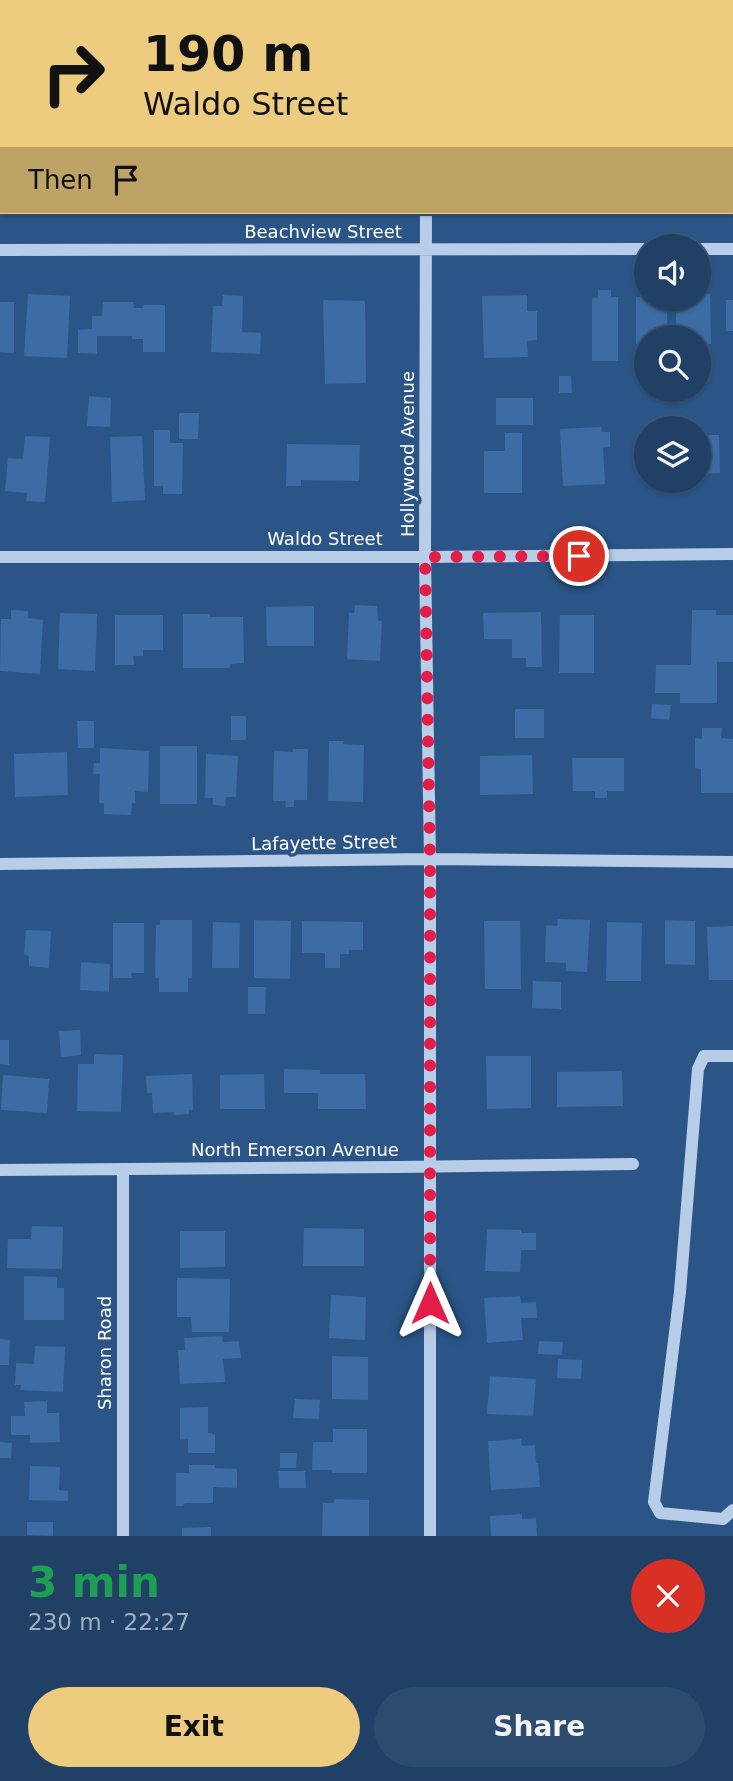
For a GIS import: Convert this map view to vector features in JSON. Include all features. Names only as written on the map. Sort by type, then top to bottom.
[{"type":"street","name":"Hollywood Avenue","points":[[426,214],[430,1536]]},
{"type":"street","name":"Beachview Street","points":[[0,250],[634,249]]},
{"type":"street","points":[[711,249],[733,249]]},
{"type":"street","name":"Waldo Street","points":[[0,557],[733,555]]},
{"type":"street","name":"Lafayette Street","points":[[0,864],[430,859],[733,862]]},
{"type":"street","points":[[733,1056],[704,1056],[698,1069],[680,1292],[654,1502],[660,1513],[723,1519],[733,1510]]},
{"type":"street","name":"North Emerson Avenue","points":[[0,1170],[633,1164]]},
{"type":"street","name":"Sharon Road","points":[[123,1169],[123,1536]]},
{"type":"building","points":[[598,290],[611,290],[611,297],[618,297],[618,361],[592,361],[592,298],[598,297]]},
{"type":"building","points":[[28,294],[70,296],[67,358],[24,356]]},
{"type":"building","points":[[223,295],[243,296],[242,332],[261,333],[260,354],[211,352],[213,306],[222,306]]},
{"type":"building","points":[[527,295],[527,311],[537,311],[537,340],[527,341],[528,357],[484,358],[482,296]]},
{"type":"building","points":[[323,300],[365,301],[366,383],[325,384]]},
{"type":"building","points":[[726,300],[733,300],[733,331],[726,331]]},
{"type":"building","points":[[0,302],[14,302],[14,353],[0,352]]},
{"type":"building","points":[[103,302],[133,302],[134,308],[165,305],[165,352],[143,352],[143,339],[132,339],[132,336],[97,336],[97,354],[78,353],[78,330],[92,329],[92,316],[102,316]]},
{"type":"building","points":[[636,311],[667,311],[667,325],[636,325]]},
{"type":"building","points":[[676,311],[710,311],[711,325],[676,325]]},
{"type":"building","points":[[559,376],[571,376],[572,393],[559,393]]},
{"type":"building","points":[[89,396],[111,398],[110,427],[87,426]]},
{"type":"building","points":[[496,398],[533,398],[533,425],[496,425]]},
{"type":"building","points":[[179,413],[199,413],[198,439],[179,439]]},
{"type":"building","points":[[601,427],[602,432],[610,432],[610,447],[603,448],[605,484],[563,486],[560,429]]},
{"type":"building","points":[[154,430],[170,430],[170,443],[183,443],[182,494],[163,494],[163,486],[154,486]]},
{"type":"building","points":[[505,433],[522,433],[522,493],[484,493],[484,451],[505,451]]},
{"type":"building","points":[[711,435],[719,435],[720,473],[711,473]]},
{"type":"building","points":[[25,436],[50,437],[45,502],[26,501],[27,493],[5,491],[8,458],[23,459]]},
{"type":"building","points":[[142,436],[145,500],[112,502],[110,437]]},
{"type":"building","points":[[287,444],[360,445],[359,481],[301,480],[301,486],[286,486]]},
{"type":"building","points":[[355,605],[377,606],[378,621],[382,621],[380,661],[347,659],[349,613],[354,613]]},
{"type":"building","points":[[314,606],[314,646],[267,646],[266,607]]},
{"type":"building","points":[[11,610],[28,611],[28,618],[43,620],[40,674],[0,671],[1,619],[11,619]]},
{"type":"building","points":[[692,610],[716,610],[716,615],[733,615],[733,662],[717,662],[717,703],[680,703],[680,693],[655,693],[656,665],[691,665]]},
{"type":"building","points":[[541,612],[542,667],[526,667],[526,658],[512,658],[512,639],[484,639],[483,613]]},
{"type":"building","points":[[60,613],[97,614],[95,671],[58,669]]},
{"type":"building","points":[[183,614],[243,617],[244,663],[230,664],[230,668],[183,668]]},
{"type":"building","points":[[115,615],[163,615],[163,650],[143,650],[143,656],[133,656],[134,665],[115,665]]},
{"type":"building","points":[[560,615],[594,615],[594,673],[559,673]]},
{"type":"building","points":[[652,704],[671,705],[669,720],[651,718]]},
{"type":"building","points":[[515,709],[544,709],[544,738],[515,738]]},
{"type":"building","points":[[231,716],[246,716],[246,740],[231,740]]},
{"type":"building","points":[[77,721],[94,721],[94,748],[78,748]]},
{"type":"building","points":[[702,728],[722,728],[721,738],[733,739],[733,793],[701,793],[701,769],[695,768],[695,738],[702,739]]},
{"type":"building","points":[[329,741],[364,745],[363,802],[328,801]]},
{"type":"building","points":[[160,746],[197,746],[197,804],[160,804]]},
{"type":"building","points":[[100,748],[149,751],[148,792],[135,791],[131,815],[104,814],[104,803],[99,803],[100,774],[93,774],[94,763],[100,763]]},
{"type":"building","points":[[293,749],[308,749],[307,800],[294,800],[294,807],[285,807],[286,801],[273,801],[274,751],[293,752]]},
{"type":"building","points":[[67,752],[68,795],[15,797],[14,754]]},
{"type":"building","points":[[206,754],[238,756],[236,797],[226,797],[225,806],[213,805],[213,798],[205,798]]},
{"type":"building","points":[[532,755],[533,794],[480,795],[480,756]]},
{"type":"building","points":[[572,758],[624,758],[624,791],[607,791],[607,798],[595,798],[595,791],[573,791]]},
{"type":"building","points":[[558,919],[590,920],[587,972],[566,971],[566,963],[545,962],[546,925],[557,926]]},
{"type":"building","points":[[160,920],[192,920],[192,978],[188,978],[188,992],[159,992],[159,978],[155,978],[156,925],[160,925]]},
{"type":"building","points":[[254,920],[291,921],[290,979],[254,978]]},
{"type":"building","points":[[665,920],[695,921],[695,965],[665,964]]},
{"type":"building","points":[[302,921],[363,922],[363,950],[349,950],[349,954],[340,954],[340,968],[325,968],[325,953],[302,953]]},
{"type":"building","points":[[484,921],[520,921],[521,989],[485,989]]},
{"type":"building","points":[[213,922],[240,923],[239,968],[212,968]]},
{"type":"building","points":[[607,922],[642,923],[641,981],[606,981]]},
{"type":"building","points":[[113,923],[144,923],[144,973],[131,973],[132,978],[113,978]]},
{"type":"building","points":[[733,926],[733,980],[709,980],[707,927]]},
{"type":"building","points":[[26,930],[51,931],[49,968],[29,966],[29,956],[24,954]]},
{"type":"building","points":[[81,962],[110,964],[109,992],[80,990]]},
{"type":"building","points":[[533,981],[561,982],[561,1009],[532,1008]]},
{"type":"building","points":[[248,987],[266,987],[265,1014],[248,1014]]},
{"type":"building","points":[[80,1030],[81,1055],[61,1057],[59,1031]]},
{"type":"building","points":[[0,1040],[9,1040],[9,1065],[0,1064]]},
{"type":"building","points":[[94,1054],[123,1055],[121,1112],[77,1111],[78,1064],[94,1064]]},
{"type":"building","points":[[486,1056],[531,1056],[531,1108],[487,1109]]},
{"type":"building","points":[[284,1069],[320,1070],[320,1074],[365,1074],[366,1109],[318,1109],[318,1093],[284,1093]]},
{"type":"building","points":[[622,1071],[623,1106],[557,1107],[557,1072]]},
{"type":"building","points":[[192,1074],[193,1110],[189,1110],[189,1114],[153,1113],[152,1093],[147,1093],[146,1076]]},
{"type":"building","points":[[264,1074],[265,1109],[220,1109],[220,1075]]},
{"type":"building","points":[[3,1075],[49,1079],[47,1113],[1,1110]]},
{"type":"building","points":[[32,1226],[63,1227],[62,1269],[7,1268],[8,1239],[31,1239]]},
{"type":"building","points":[[304,1228],[364,1229],[364,1266],[303,1266]]},
{"type":"building","points":[[487,1229],[536,1233],[536,1250],[521,1250],[520,1272],[485,1271]]},
{"type":"building","points":[[180,1231],[225,1231],[225,1267],[180,1268]]},
{"type":"building","points":[[24,1276],[57,1277],[57,1288],[64,1288],[64,1320],[24,1320]]},
{"type":"building","points":[[177,1278],[230,1279],[229,1332],[192,1332],[191,1317],[177,1317]]},
{"type":"building","points":[[331,1295],[366,1297],[365,1340],[329,1338]]},
{"type":"building","points":[[520,1296],[521,1303],[536,1302],[537,1318],[521,1318],[523,1340],[487,1343],[484,1298]]},
{"type":"building","points":[[222,1336],[223,1342],[239,1341],[241,1358],[223,1359],[225,1382],[180,1384],[178,1350],[185,1350],[184,1338]]},
{"type":"building","points":[[0,1339],[10,1340],[9,1365],[0,1365]]},
{"type":"building","points":[[539,1341],[563,1342],[562,1355],[538,1354]]},
{"type":"building","points":[[35,1346],[65,1347],[63,1392],[20,1390],[21,1385],[15,1385],[16,1363],[34,1364]]},
{"type":"building","points":[[332,1356],[368,1357],[368,1400],[332,1399]]},
{"type":"building","points":[[558,1359],[582,1360],[581,1379],[557,1378]]},
{"type":"building","points":[[490,1376],[536,1379],[533,1416],[487,1414]]},
{"type":"building","points":[[295,1399],[320,1400],[319,1419],[293,1418]]},
{"type":"building","points":[[47,1401],[47,1413],[59,1413],[60,1442],[30,1443],[30,1435],[11,1435],[11,1416],[25,1416],[24,1402]]},
{"type":"building","points":[[208,1407],[208,1433],[215,1434],[215,1453],[188,1453],[188,1439],[180,1440],[180,1408]]},
{"type":"building","points":[[333,1429],[367,1429],[367,1473],[312,1470],[313,1442],[333,1442]]},
{"type":"building","points":[[521,1439],[522,1446],[535,1445],[540,1487],[491,1490],[488,1441]]},
{"type":"building","points":[[0,1442],[12,1443],[11,1458],[0,1458]]},
{"type":"building","points":[[280,1453],[297,1453],[296,1468],[280,1468]]},
{"type":"building","points":[[189,1465],[215,1465],[215,1468],[237,1469],[237,1488],[213,1487],[213,1503],[185,1503],[183,1506],[176,1506],[176,1473],[189,1473]]},
{"type":"building","points":[[30,1466],[60,1467],[59,1490],[68,1491],[68,1501],[29,1500]]},
{"type":"building","points":[[278,1471],[305,1471],[306,1488],[279,1488]]},
{"type":"building","points":[[334,1499],[369,1500],[369,1536],[322,1536],[323,1503],[334,1503]]},
{"type":"building","points":[[522,1514],[522,1519],[536,1518],[537,1536],[491,1536],[490,1516]]},
{"type":"building","points":[[27,1522],[53,1522],[53,1536],[27,1535]]},
{"type":"building","points":[[211,1527],[211,1536],[182,1536],[182,1528]]},
{"type":"route","points":[[430,1303],[430,859],[425,557],[579,556]]}]
